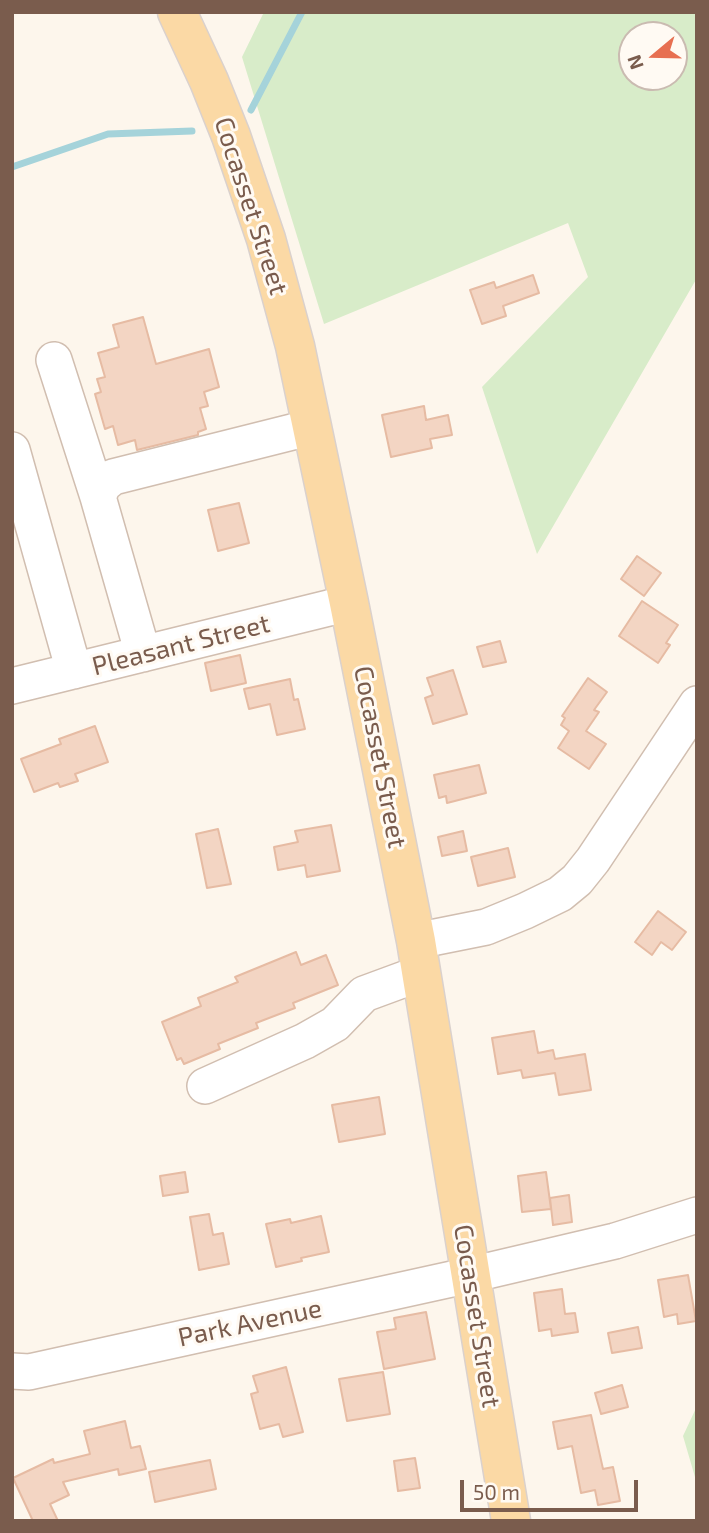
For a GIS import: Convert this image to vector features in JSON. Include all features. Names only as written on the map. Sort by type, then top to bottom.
[{"type":"main road","name":"Cocasset Street","points":[[177,12],[231,136],[265,239],[295,346],[349,603],[418,957],[511,1521]]},
{"type":"street","points":[[54,360],[98,497],[143,654]]},
{"type":"street","points":[[98,497],[103,485],[113,477],[312,427]]},
{"type":"street","points":[[12,450],[74,671]]},
{"type":"street","name":"Pleasant Street","points":[[12,686],[349,603]]},
{"type":"street","points":[[205,1086],[305,1041],[335,1024],[364,994],[418,957],[560,894],[578,880],[593,860],[697,704]]},
{"type":"street","name":"Park Avenue","points":[[18,1375],[615,1241],[697,1215]]},
{"type":"green space","points":[[264,12],[697,12],[697,278],[537,554],[482,387],[588,277],[568,223],[324,324],[242,57]]},
{"type":"green space","points":[[697,1406],[697,1484],[683,1436]]},
{"type":"building","points":[[533,275],[539,293],[503,306],[506,316],[482,324],[470,290],[494,282],[496,288]]},
{"type":"building","points":[[143,317],[156,364],[209,349],[219,387],[204,392],[208,406],[200,408],[206,429],[198,432],[198,435],[137,450],[135,440],[118,445],[113,426],[105,429],[95,394],[101,392],[97,379],[105,377],[98,353],[119,347],[113,325]]},
{"type":"building","points":[[424,406],[426,420],[448,415],[452,435],[430,439],[432,448],[391,457],[382,415]]},
{"type":"building","points":[[239,503],[249,543],[218,551],[208,510]]},
{"type":"building","points":[[637,556],[661,573],[644,596],[621,579]]},
{"type":"building","points":[[642,601],[678,625],[666,643],[670,645],[658,663],[619,636]]},
{"type":"building","points":[[500,641],[506,662],[483,667],[477,647]]},
{"type":"building","points":[[240,655],[246,683],[211,691],[205,663]]},
{"type":"building","points":[[453,670],[467,714],[433,724],[425,698],[433,695],[427,678]]},
{"type":"building","points":[[588,678],[607,692],[594,710],[599,712],[586,731],[606,744],[589,769],[558,748],[569,731],[561,725],[565,718],[562,716]]},
{"type":"building","points":[[290,679],[294,700],[298,699],[305,729],[277,735],[270,704],[249,709],[244,689]]},
{"type":"building","points":[[95,726],[108,762],[75,774],[78,781],[60,787],[58,783],[34,792],[21,759],[61,744],[59,739]]},
{"type":"building","points":[[479,765],[486,793],[447,803],[446,796],[439,798],[434,775]]},
{"type":"building","points":[[331,825],[340,871],[307,877],[305,865],[278,870],[274,847],[298,842],[295,831]]},
{"type":"building","points":[[218,829],[231,884],[207,888],[196,834]]},
{"type":"building","points":[[463,831],[467,851],[442,856],[438,837]]},
{"type":"building","points":[[508,848],[515,877],[478,886],[471,857]]},
{"type":"building","points":[[658,911],[686,932],[672,950],[661,942],[652,955],[635,942]]},
{"type":"building","points":[[296,952],[301,965],[326,955],[338,985],[293,1003],[295,1008],[256,1023],[258,1028],[218,1044],[220,1049],[184,1064],[181,1058],[177,1060],[162,1022],[201,1006],[198,998],[238,982],[235,977]]},
{"type":"building","points":[[534,1031],[538,1053],[553,1050],[555,1059],[585,1054],[591,1090],[559,1095],[555,1073],[523,1078],[521,1070],[498,1074],[492,1038]]},
{"type":"building","points":[[379,1097],[385,1134],[339,1142],[332,1105]]},
{"type":"building","points":[[185,1172],[188,1192],[163,1196],[160,1176]]},
{"type":"building","points":[[546,1172],[551,1209],[522,1212],[518,1176]]},
{"type":"building","points":[[569,1195],[572,1222],[553,1225],[550,1198]]},
{"type":"building","points":[[209,1214],[213,1235],[223,1233],[229,1264],[199,1270],[190,1217]]},
{"type":"building","points":[[321,1216],[329,1252],[276,1267],[266,1224],[290,1219],[291,1223]]},
{"type":"building","points":[[688,1275],[696,1321],[678,1324],[677,1314],[664,1317],[658,1280]]},
{"type":"building","points":[[562,1289],[565,1314],[575,1313],[578,1332],[552,1336],[551,1329],[539,1331],[534,1293]]},
{"type":"building","points":[[426,1312],[435,1359],[384,1369],[377,1332],[396,1329],[394,1318]]},
{"type":"building","points":[[638,1327],[642,1348],[612,1353],[608,1333]]},
{"type":"building","points":[[286,1367],[303,1432],[283,1437],[279,1424],[260,1429],[251,1394],[258,1392],[253,1376]]},
{"type":"building","points":[[383,1372],[390,1414],[347,1421],[339,1379]]},
{"type":"building","points":[[622,1385],[628,1407],[601,1414],[595,1393]]},
{"type":"building","points":[[591,1415],[603,1469],[613,1467],[620,1501],[598,1505],[595,1490],[581,1493],[572,1446],[558,1449],[553,1422]]},
{"type":"building","points":[[125,1421],[131,1448],[140,1446],[146,1469],[119,1475],[118,1469],[63,1482],[69,1495],[50,1504],[58,1521],[33,1521],[13,1478],[53,1459],[54,1463],[90,1454],[84,1431]]},
{"type":"building","points":[[415,1458],[420,1488],[398,1491],[394,1461]]},
{"type":"building","points":[[210,1460],[216,1489],[155,1502],[149,1472]]},
{"type":"waterway","points":[[251,110],[302,12]]},
{"type":"waterway","points":[[12,167],[108,134],[192,131]]}]
